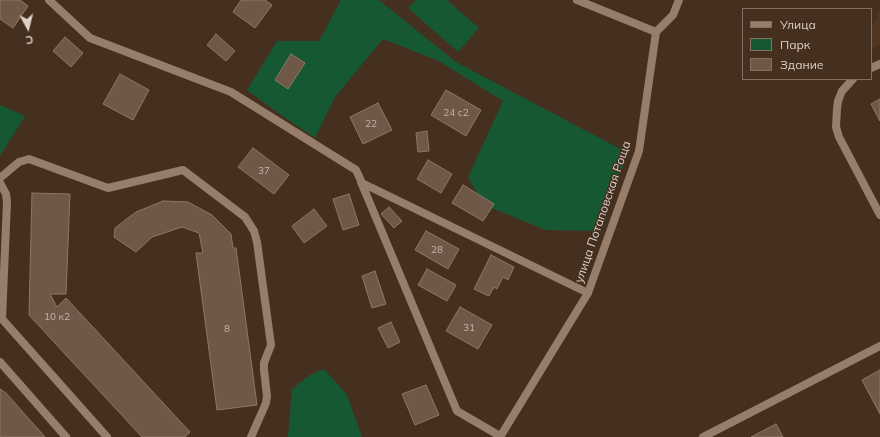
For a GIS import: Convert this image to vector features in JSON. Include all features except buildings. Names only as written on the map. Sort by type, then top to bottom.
[{"type":"street","points":[[49,0],[90,38],[231,92],[356,170],[362,183],[588,293]]},
{"type":"street","points":[[577,0],[656,32],[673,15],[679,0]]},
{"type":"street","name":"улица Потаповская Роща","points":[[500,437],[588,293],[639,151],[656,32]]},
{"type":"street","points":[[852,80],[842,92],[838,101],[836,109],[836,128],[880,215]]},
{"type":"street","points":[[0,178],[19,162],[29,159],[108,188],[183,170],[245,217],[254,231],[257,242],[271,345],[264,363],[267,396],[266,403],[251,437]]},
{"type":"street","points":[[356,170],[457,411],[500,437]]},
{"type":"street","points":[[0,183],[6,194],[7,202],[1,318],[107,437]]},
{"type":"street","points":[[703,437],[880,346]]},
{"type":"street","points":[[0,362],[66,437]]},
{"type":"shaded area","points":[[880,10],[880,45],[872,49],[872,27]]},
{"type":"green space","points":[[341,0],[379,0],[456,62],[628,153],[598,231],[546,230],[484,205],[468,177],[503,101],[439,61],[383,39],[335,97],[315,138],[247,90],[277,41],[319,41]]},
{"type":"green space","points":[[416,0],[447,0],[479,28],[458,52],[408,8]]},
{"type":"green space","points":[[0,105],[25,116],[0,156]]},
{"type":"green space","points":[[324,369],[347,395],[362,437],[288,437],[292,389],[310,375]]}]
